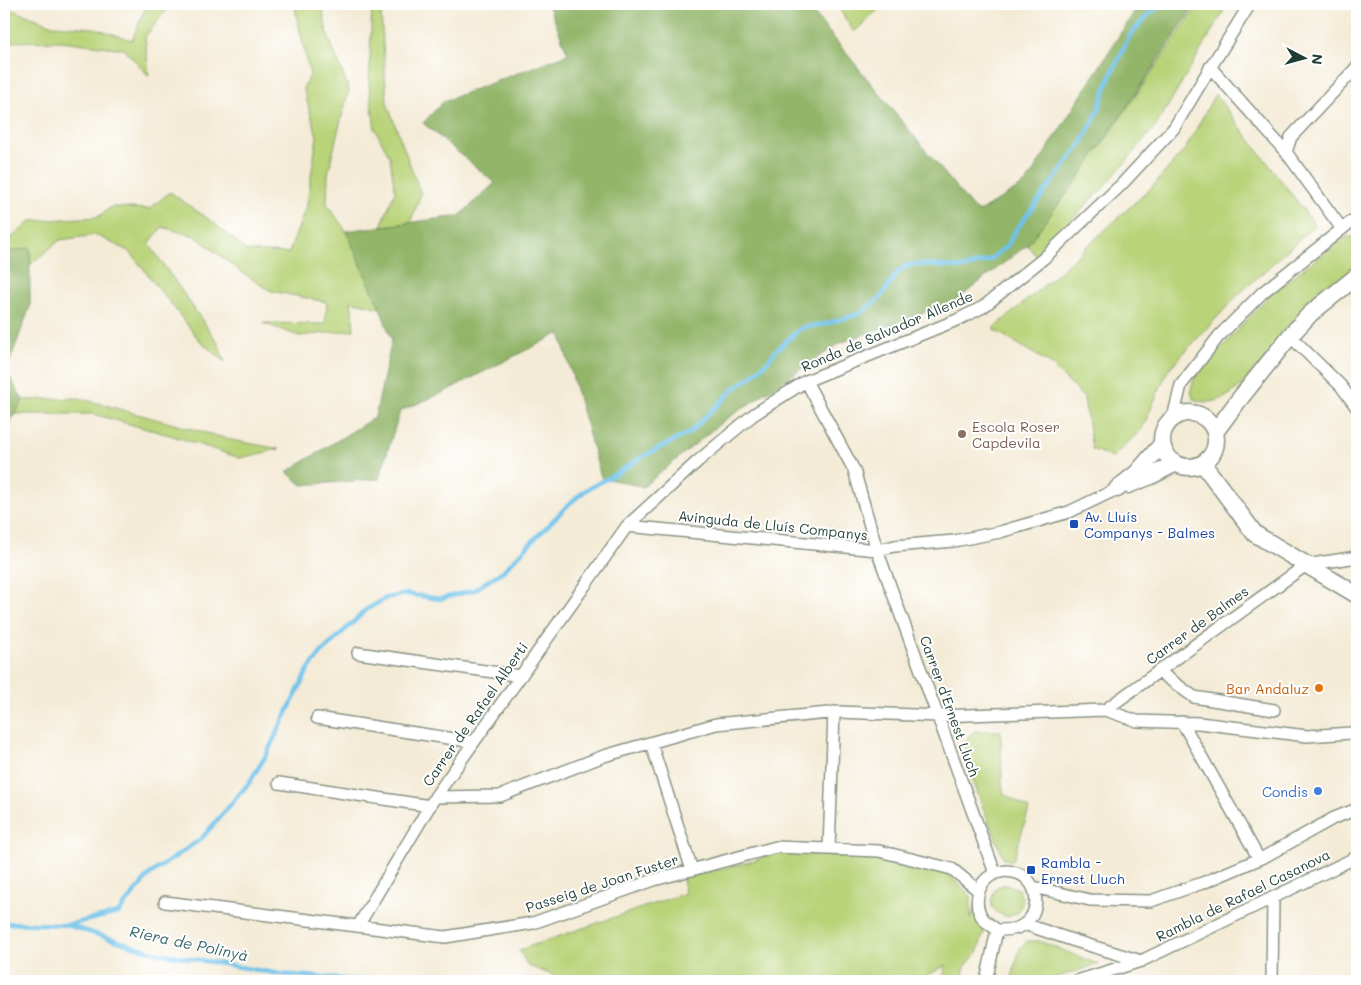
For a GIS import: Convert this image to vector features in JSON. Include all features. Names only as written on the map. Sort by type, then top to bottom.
[{"type":"street","name":"Ronda de Salvador Allende","points":[[627,526],[698,461],[753,415],[806,381],[957,320],[983,307],[1044,258],[1122,185],[1174,128],[1250,4]]},
{"type":"street","points":[[1210,67],[1286,152],[1342,229]]},
{"type":"street","points":[[1286,152],[1291,137],[1357,67]]},
{"type":"street","points":[[1173,418],[1187,413],[1201,416],[1210,422],[1215,432],[1215,448],[1203,464],[1193,468],[1174,464],[1165,454],[1162,444],[1165,427],[1173,418],[1181,385],[1218,336],[1263,292],[1357,217]]},
{"type":"street","points":[[1215,432],[1290,336],[1310,314],[1357,276]]},
{"type":"street","points":[[1290,336],[1341,386],[1357,408]]},
{"type":"street","name":"Carrer d'Ernest Lluch","points":[[806,381],[854,470],[877,550],[994,873]]},
{"type":"street","points":[[1201,416],[1238,401]]},
{"type":"street","points":[[1117,489],[1137,472],[1162,444]]},
{"type":"street","points":[[1117,489],[1151,476],[1174,464]]},
{"type":"street","points":[[1203,464],[1255,534],[1357,595]]},
{"type":"street","name":"Avinguda de Lluís Companys","points":[[627,526],[877,550],[895,546],[954,541],[1000,532],[1069,512],[1117,489]]},
{"type":"street","name":"Carrer de Rafael Alberti","points":[[358,926],[432,802],[627,526]]},
{"type":"street","points":[[1306,565],[1357,557]]},
{"type":"street","name":"Carrer de Balmes","points":[[1105,710],[1306,565]]},
{"type":"street","points":[[358,653],[520,676]]},
{"type":"street","points":[[1158,672],[1174,681],[1194,697],[1274,710]]},
{"type":"street","points":[[279,783],[432,802],[500,796],[604,756],[716,724],[834,712],[938,716],[1105,710],[1137,721],[1182,722],[1307,736],[1357,731]]},
{"type":"street","points":[[829,849],[834,712]]},
{"type":"street","points":[[317,718],[474,742]]},
{"type":"street","points":[[1182,722],[1259,859]]},
{"type":"street","points":[[651,743],[692,870]]},
{"type":"street","name":"Rambla de Rafael Casanova","points":[[1033,887],[1090,900],[1151,901],[1204,882],[1259,859],[1334,818],[1357,809]]},
{"type":"street","name":"Passeig de Joan Fuster","points":[[165,902],[445,937],[533,922],[654,880],[776,846],[878,851],[952,869],[979,891]]},
{"type":"street","name":"Rambla de Rafael Casanova","points":[[1077,981],[1090,980],[1141,961],[1357,857]]},
{"type":"street","points":[[1006,871],[1018,873],[1027,878],[1033,887],[1036,904],[1033,914],[1024,924],[1017,928],[997,930],[984,920],[979,911],[977,901],[979,891],[986,879],[994,873],[1006,871]]},
{"type":"street","points":[[1272,981],[1273,898]]},
{"type":"street","points":[[1024,924],[1141,961]]},
{"type":"street","points":[[986,981],[997,930]]},
{"type":"green space","points":[[147,4],[197,4],[206,9],[168,8],[145,37],[149,76],[124,49],[61,41],[4,42],[4,7],[53,25],[94,28],[132,40]]},
{"type":"green space","points":[[294,4],[322,4],[327,33],[349,90],[328,174],[327,204],[346,231],[380,308],[351,301],[354,330],[299,336],[263,323],[325,324],[327,302],[271,291],[240,271],[195,236],[162,227],[149,244],[218,343],[225,362],[200,341],[130,252],[96,235],[60,240],[30,265],[30,248],[4,252],[4,244],[31,221],[98,217],[111,207],[149,209],[170,192],[214,223],[247,251],[289,253],[307,204],[317,136],[303,88],[310,75]]},
{"type":"green space","points":[[372,4],[384,4],[381,12],[387,103],[421,194],[410,223],[381,226],[395,192],[390,157],[375,129],[369,86]]},
{"type":"green space","points":[[548,4],[806,4],[973,208],[979,212],[1026,183],[1139,4],[1196,4],[1080,176],[1027,245],[954,302],[840,343],[722,422],[643,487],[601,477],[560,333],[442,393],[400,411],[379,479],[302,485],[287,472],[375,417],[392,340],[346,231],[459,216],[495,183],[423,123],[444,101],[568,54]]},
{"type":"green space","points":[[836,4],[884,4],[854,32]]},
{"type":"green space","points":[[1199,4],[1228,4],[1156,126],[1105,186],[1036,256],[1027,245],[1080,176]]},
{"type":"green space","points":[[1215,94],[1315,225],[1237,296],[1168,370],[1142,429],[1112,458],[1092,449],[1084,398],[1049,363],[993,329],[1056,275],[1153,186],[1186,148]]},
{"type":"green space","points":[[1346,237],[1357,237],[1357,267],[1320,297],[1238,388],[1227,396],[1215,401],[1208,402],[1193,399],[1191,390],[1194,378],[1268,297]]},
{"type":"green space","points":[[30,248],[30,307],[6,371],[23,400],[4,432],[4,252]]},
{"type":"green space","points":[[79,398],[232,440],[279,449],[240,458],[173,436],[93,414],[14,414],[23,400]]},
{"type":"green space","points":[[975,731],[1001,731],[1004,794],[1029,809],[1013,861],[1004,859],[967,763],[965,744],[969,735]]},
{"type":"green space","points":[[777,852],[878,858],[948,874],[971,896],[971,919],[977,901],[985,920],[984,932],[977,953],[965,967],[961,981],[942,981],[946,965],[918,981],[569,981],[528,966],[519,950],[685,893],[683,878],[753,861]]},
{"type":"green space","points":[[1006,884],[1018,889],[1023,901],[1018,912],[1009,917],[994,910],[991,902],[997,887]]},
{"type":"green space","points":[[1027,941],[1039,941],[1098,964],[1046,981],[1011,981],[1020,948]]},
{"type":"waterway","points":[[67,925],[118,913],[150,874],[201,839],[249,783],[265,757],[308,670],[321,653],[366,610],[386,598],[407,594],[440,599],[474,590],[503,571],[570,503],[586,490],[640,458],[689,433],[736,387],[767,362],[776,350],[801,328],[825,324],[859,314],[881,297],[897,273],[904,267],[914,264],[964,268],[990,260],[1008,245],[1015,231],[1082,143],[1098,111],[1110,77],[1130,35],[1149,14],[1163,4]]},
{"type":"waterway","name":"Riera de Polinyà","points":[[4,923],[67,925],[153,952],[280,974],[371,981]]},
{"type":"place","name":"Escola Roser Capdevila","points":[[962,434]]},
{"type":"place","name":"Av. Lluís Companys - Balmes","points":[[1074,524]]},
{"type":"place","name":"Bar Andaluz","points":[[1319,688]]},
{"type":"place","name":"Condis","points":[[1318,791]]},
{"type":"place","name":"Rambla - Ernest Lluch","points":[[1031,870]]}]
